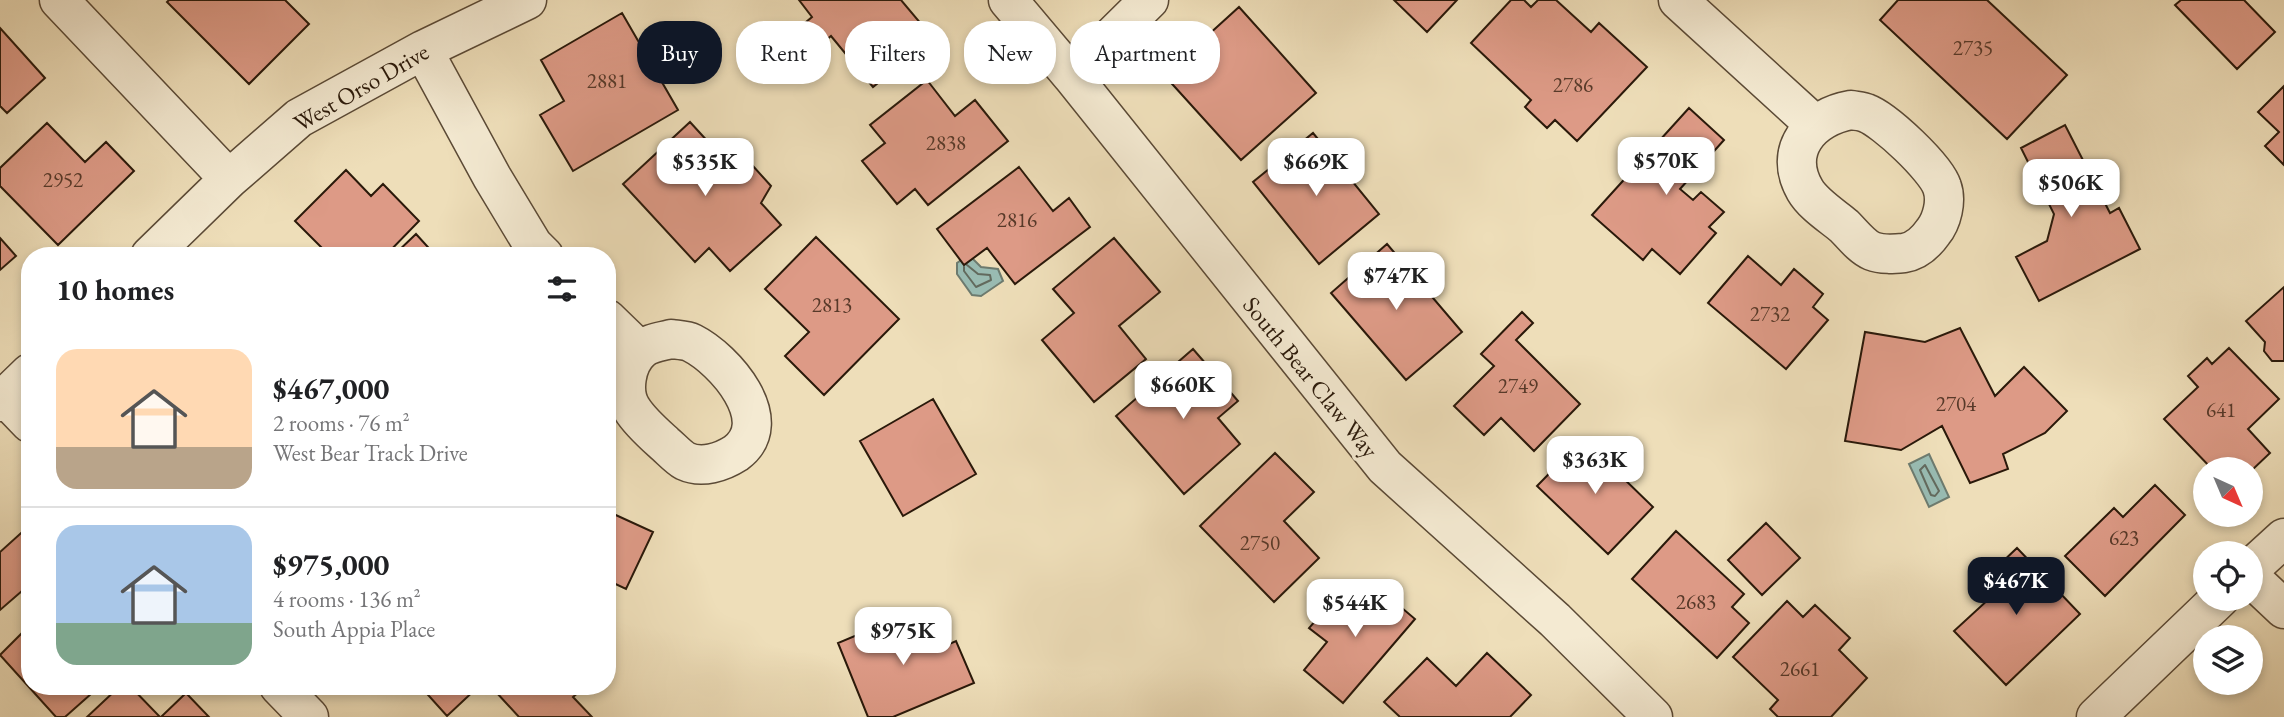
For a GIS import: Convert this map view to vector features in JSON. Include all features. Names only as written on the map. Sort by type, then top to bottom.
[{"type":"street","points":[[59,0],[229,179]]},
{"type":"street","name":"West Orso Drive","points":[[159,247],[229,179],[299,118],[423,50],[527,0]]},
{"type":"street","name":"South Bear Claw Way","points":[[1008,0],[1070,73]]},
{"type":"street","points":[[1128,21],[1150,0]]},
{"type":"street","points":[[1678,0],[1814,124]]},
{"type":"street","points":[[423,50],[492,177],[535,247]]},
{"type":"street","name":"South Bear Claw Way","points":[[1079,84],[1385,467],[1555,620],[1653,717]]},
{"type":"street","points":[[616,328],[640,351]]},
{"type":"street","points":[[2263,557],[2284,538]]},
{"type":"street","points":[[2263,589],[2284,609]]},
{"type":"street","points":[[2096,717],[2206,611]]},
{"type":"street","points":[[288,695],[309,717]]},
{"type":"water","points":[[964,258],[972,258],[981,267],[998,269],[1003,281],[981,296],[972,295],[957,274],[957,263]]},
{"type":"water","points":[[1929,454],[1949,497],[1929,507],[1909,464]]},
{"type":"building","points":[[285,0],[309,24],[249,84],[167,2]]},
{"type":"building","points":[[799,0],[901,0],[919,21],[845,21],[845,53],[831,36],[831,21],[807,21],[812,17]]},
{"type":"building","points":[[1394,0],[1457,0],[1427,32]]},
{"type":"building","points":[[1511,0],[1524,0],[1531,7],[1538,0],[1556,0],[1591,32],[1599,23],[1647,67],[1577,141],[1555,120],[1547,128],[1525,107],[1531,100],[1471,43]]},
{"type":"building","points":[[1898,0],[1987,0],[2067,75],[2007,139],[1880,20]]},
{"type":"building","points":[[2181,0],[2244,0],[2275,32],[2237,69],[2175,5]]},
{"type":"building","points":[[1239,7],[1316,93],[1241,160],[1172,84],[1220,84],[1220,24]]},
{"type":"building","points":[[622,13],[637,39],[637,84],[663,84],[678,110],[573,171],[540,115],[564,101],[541,60]]},
{"type":"building","points":[[0,28],[45,78],[7,113],[0,106]]},
{"type":"building","points":[[922,84],[930,84],[955,116],[975,100],[1008,141],[928,205],[915,189],[897,204],[862,161],[885,143],[870,125]]},
{"type":"building","points":[[2284,86],[2284,165],[2265,146],[2279,132],[2258,112]]},
{"type":"building","points":[[1689,108],[1724,140],[1680,189],[1693,200],[1701,192],[1724,212],[1709,227],[1716,233],[1680,274],[1652,249],[1643,260],[1592,215]]},
{"type":"building","points":[[690,122],[721,156],[734,145],[771,186],[761,203],[781,225],[730,271],[709,248],[695,262],[623,184]]},
{"type":"building","points":[[47,123],[85,162],[106,142],[134,171],[58,245],[0,186],[0,168]]},
{"type":"building","points":[[2065,125],[2110,213],[2119,208],[2140,249],[2039,301],[2016,257],[2047,241],[2054,214],[2021,148]]},
{"type":"building","points":[[1313,133],[1379,214],[1319,264],[1253,182]]},
{"type":"building","points":[[1019,167],[1053,211],[1069,198],[1090,227],[1015,284],[987,248],[964,265],[937,229]]},
{"type":"building","points":[[346,170],[371,196],[383,184],[419,221],[394,247],[321,247],[295,221]]},
{"type":"building","points":[[416,234],[428,247],[402,247]]},
{"type":"building","points":[[816,237],[899,319],[824,395],[785,356],[809,332],[765,289]]},
{"type":"building","points":[[0,238],[16,256],[0,270]]},
{"type":"building","points":[[1114,238],[1160,292],[1119,326],[1146,359],[1094,402],[1042,340],[1074,313],[1053,289]]},
{"type":"building","points":[[1387,244],[1462,332],[1406,380],[1331,293]]},
{"type":"building","points":[[1748,256],[1781,285],[1794,269],[1823,294],[1813,307],[1828,320],[1786,369],[1708,303]]},
{"type":"building","points":[[2284,287],[2284,361],[2272,361],[2264,351],[2265,342],[2246,321]]},
{"type":"building","points":[[1522,312],[1533,323],[1516,340],[1580,404],[1534,451],[1501,418],[1484,435],[1454,406],[1494,366],[1481,354]]},
{"type":"building","points":[[1960,328],[1995,396],[2024,367],[2067,411],[2045,433],[2003,454],[2008,469],[1970,483],[1942,426],[1901,450],[1845,441],[1865,332],[1925,342]]},
{"type":"building","points":[[2229,348],[2279,399],[2248,429],[2270,453],[2263,460],[2263,457],[2200,457],[2164,419],[2198,387],[2188,376],[2207,358],[2212,364]]},
{"type":"building","points":[[1193,349],[1238,401],[1218,418],[1240,444],[1184,494],[1116,416]]},
{"type":"building","points":[[933,399],[976,474],[903,516],[860,441]]},
{"type":"building","points":[[1583,439],[1653,507],[1608,554],[1537,486]]},
{"type":"building","points":[[1275,453],[1314,492],[1284,521],[1319,558],[1274,602],[1200,526]]},
{"type":"building","points":[[2155,485],[2185,515],[2105,596],[2065,556],[2114,508],[2123,517]]},
{"type":"building","points":[[616,515],[653,532],[626,589],[616,584]]},
{"type":"building","points":[[1766,523],[1800,558],[1762,595],[1728,560]]},
{"type":"building","points":[[1676,531],[1744,594],[1732,607],[1749,623],[1717,658],[1632,579]]},
{"type":"building","points":[[21,533],[21,592],[0,610],[0,552]]},
{"type":"building","points":[[2017,548],[2080,614],[2006,685],[1954,631],[1990,598],[1978,585]]},
{"type":"building","points":[[1376,586],[1415,619],[1343,703],[1304,670],[1327,642],[1309,628],[1344,588],[1361,603]]},
{"type":"building","points":[[1787,601],[1803,617],[1815,605],[1850,638],[1839,650],[1867,678],[1831,717],[1778,717],[1770,709],[1778,700],[1733,657]]},
{"type":"building","points":[[919,609],[936,650],[956,641],[974,683],[893,717],[868,717],[838,643]]},
{"type":"building","points":[[21,634],[21,678],[0,655]]},
{"type":"building","points":[[1487,653],[1531,695],[1510,717],[1400,717],[1384,702],[1427,658],[1456,686]]},
{"type":"building","points":[[36,695],[90,695],[65,717],[56,717]]},
{"type":"building","points":[[110,695],[139,695],[160,717],[87,717]]},
{"type":"building","points":[[184,695],[188,695],[209,717],[161,717]]},
{"type":"building","points":[[428,695],[469,695],[447,716]]},
{"type":"building","points":[[499,695],[575,695],[573,697],[592,717],[519,717]]}]
